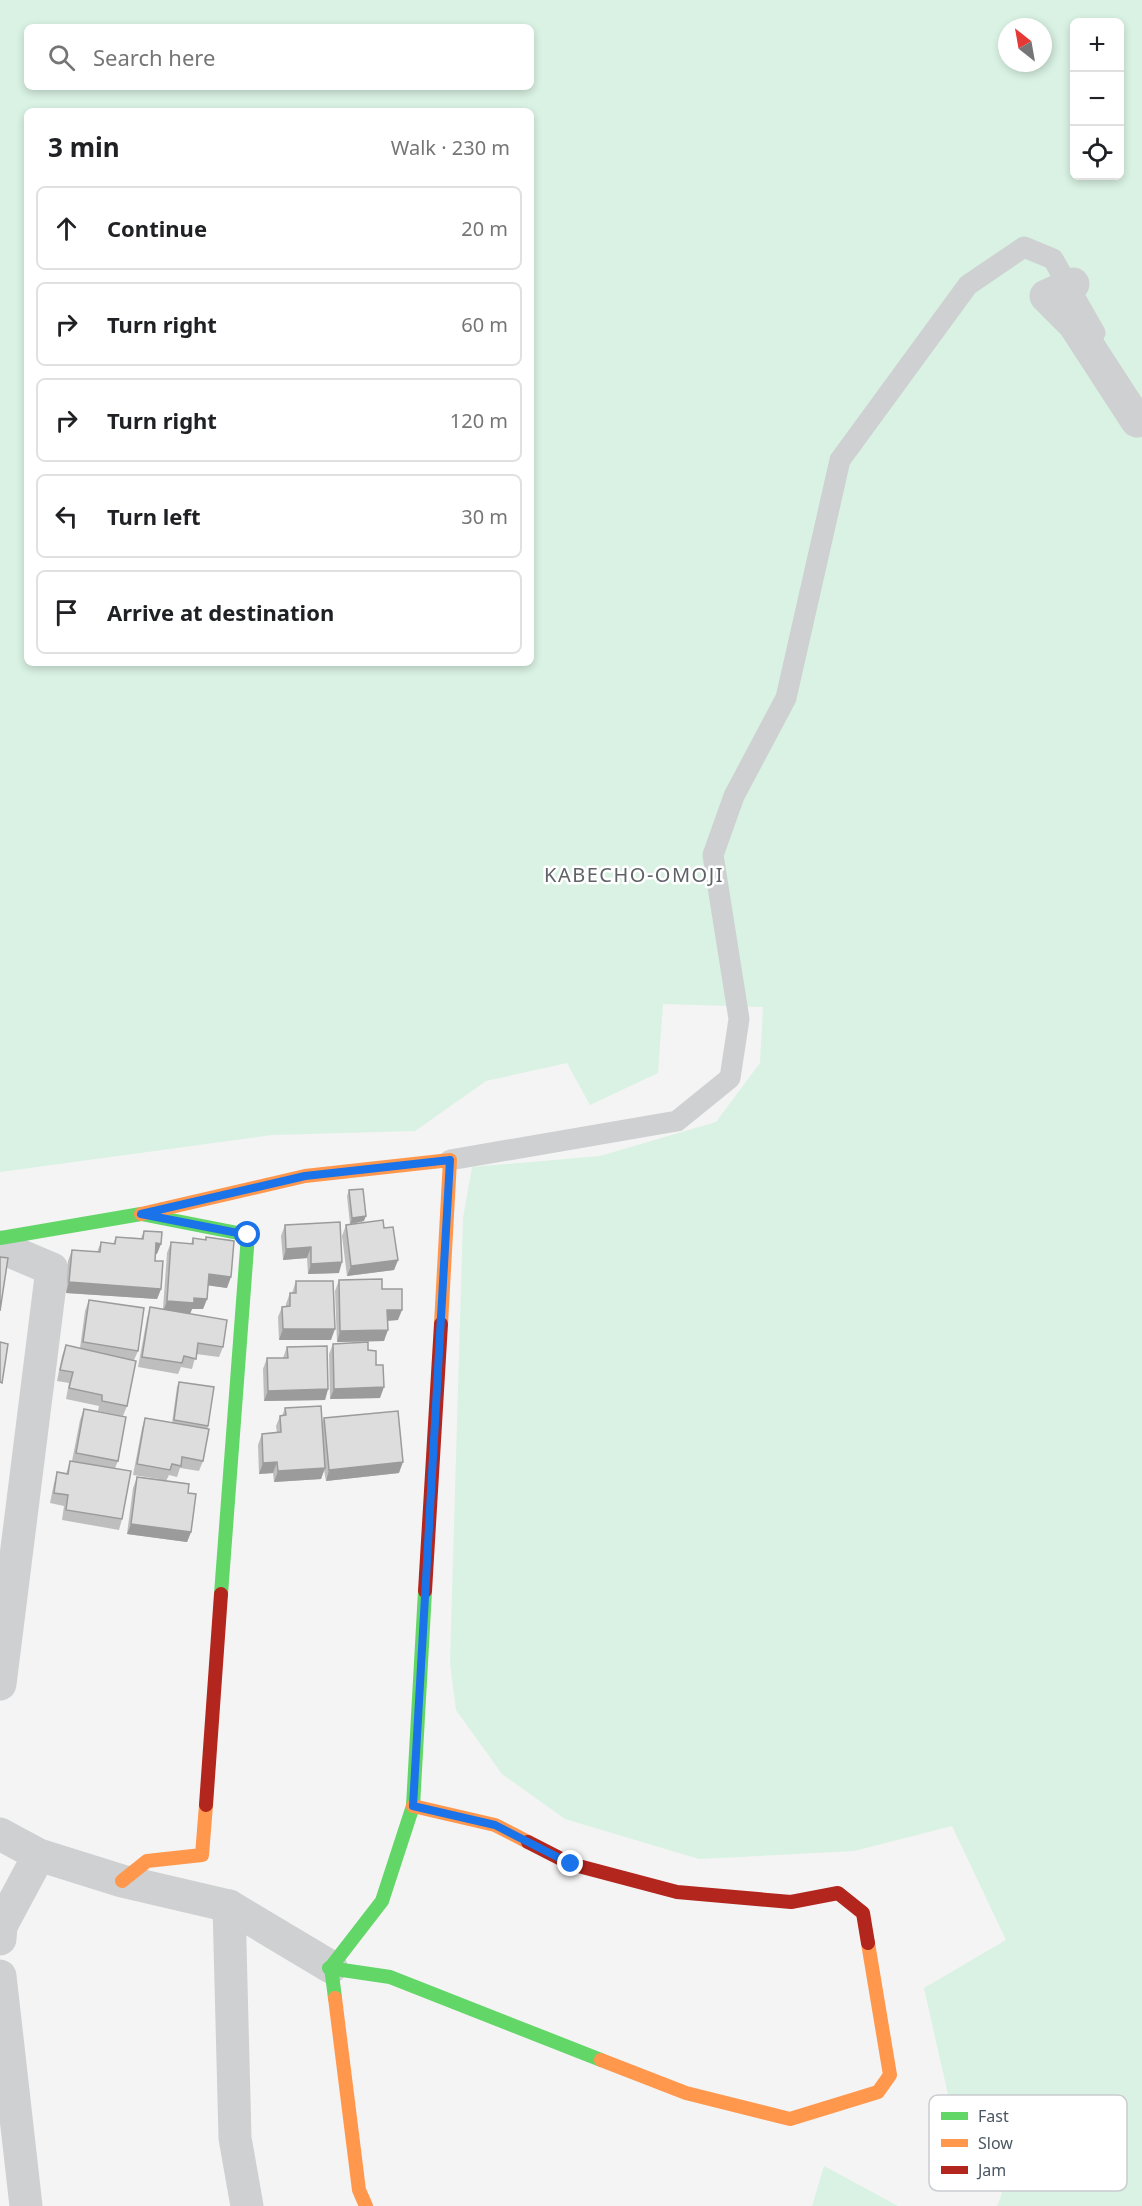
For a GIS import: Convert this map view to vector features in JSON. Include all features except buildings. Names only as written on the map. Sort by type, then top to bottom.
[{"type":"street","points":[[1073,284],[1046,296],[1074,324],[1140,419]]},
{"type":"street","points":[[0,1238],[141,1214],[305,1176],[450,1160],[413,1806],[382,1901],[330,1967],[359,2190],[366,2206]]},
{"type":"street","points":[[122,1881],[147,1860],[202,1855],[248,1235],[141,1214]]},
{"type":"street","points":[[0,1247],[52,1269],[0,1684]]},
{"type":"street","points":[[0,1834],[39,1856],[122,1881],[229,1906],[330,1967],[390,1977],[686,2093],[790,2119],[878,2092],[890,2075],[863,1913],[838,1893],[792,1902],[677,1892],[571,1864],[495,1825],[413,1806]]},
{"type":"street","points":[[0,1939],[1,1926],[39,1856]]},
{"type":"street","points":[[229,1906],[235,2138],[247,2206]]},
{"type":"street","points":[[0,1976],[26,2206]]},
{"type":"lane","points":[[450,1160],[677,1121],[730,1078],[739,1019],[713,855],[734,796],[786,698],[840,460],[968,285],[1024,247],[1053,259],[1140,419]]},
{"type":"green space","points":[[0,0],[1142,0],[1142,2206],[997,2206],[1002,2191],[1127,2191],[1127,2095],[948,2095],[924,1988],[1006,1940],[952,1826],[854,1851],[699,1859],[565,1819],[502,1774],[456,1710],[450,1663],[463,1218],[472,1167],[600,1156],[716,1122],[760,1063],[763,1007],[663,1004],[658,1073],[590,1105],[567,1063],[486,1081],[415,1131],[272,1135],[0,1172]]},
{"type":"green space","points":[[824,2166],[898,2206],[812,2206]]},
{"type":"traffic: fast","points":[[0,1238],[141,1214],[248,1235],[221,1594]]},
{"type":"traffic: fast","points":[[335,1998],[331,1967],[382,1901],[413,1806],[425,1591]]},
{"type":"traffic: fast","points":[[329,1968],[390,1977],[601,2060]]},
{"type":"traffic: slow","points":[[141,1214],[305,1176],[450,1160],[441,1324]]},
{"type":"traffic: slow","points":[[122,1881],[147,1861],[202,1855],[206,1805]]},
{"type":"traffic: slow","points":[[413,1806],[495,1825],[528,1842]]},
{"type":"traffic: slow","points":[[601,2060],[686,2093],[790,2119],[878,2092],[890,2075],[868,1943]]},
{"type":"traffic: slow","points":[[335,1998],[359,2190],[366,2206]]},
{"type":"traffic: jam","points":[[425,1591],[441,1324]]},
{"type":"traffic: jam","points":[[206,1805],[221,1594]]},
{"type":"traffic: jam","points":[[528,1842],[571,1864],[677,1892],[791,1902],[838,1893],[863,1913],[868,1943]]},
{"type":"district","name":"KABECHO-OMOJI","points":[[634,874]]},
{"type":"route","points":[[248,1235],[141,1214],[305,1176],[450,1160],[413,1806],[495,1825],[571,1864]]}]
